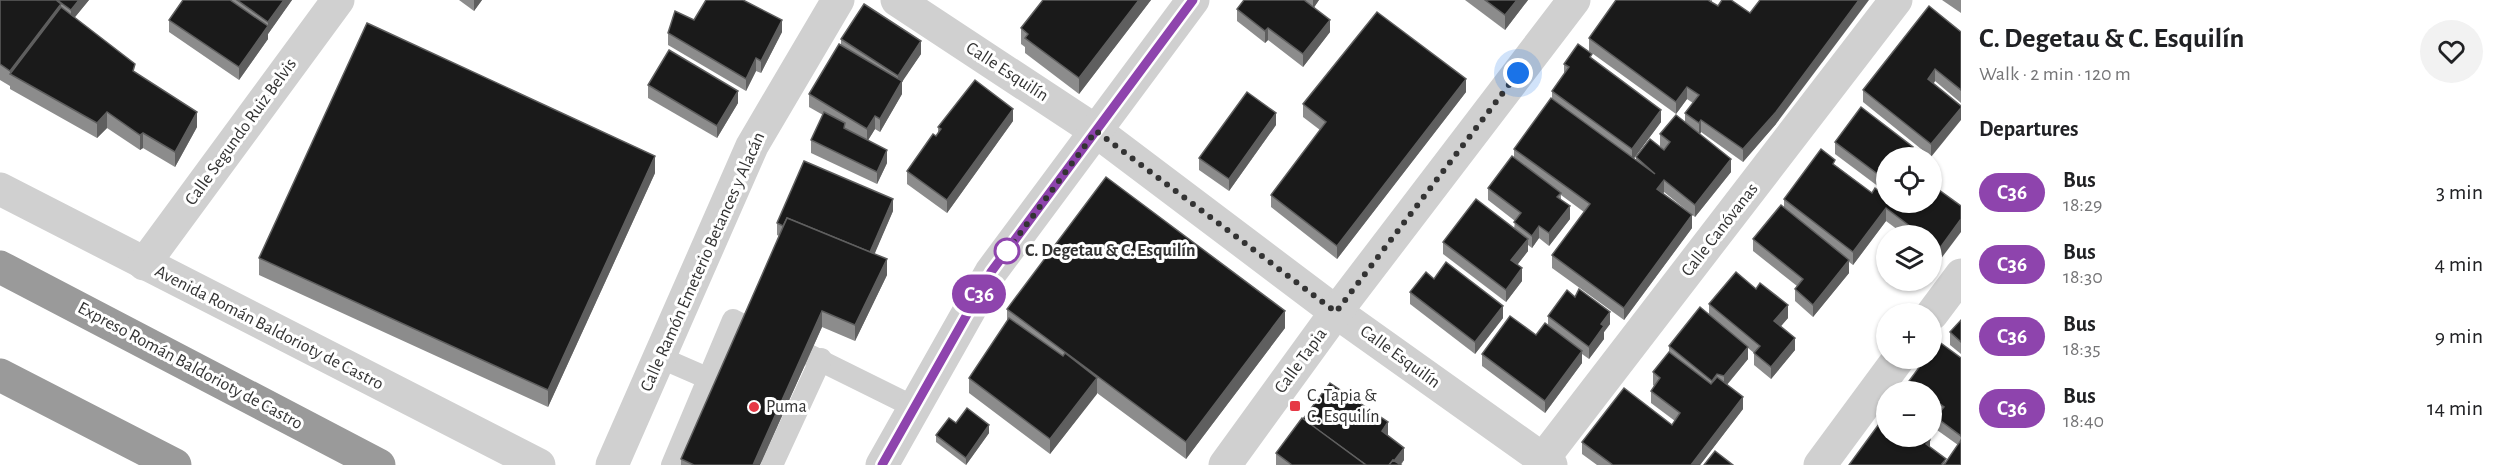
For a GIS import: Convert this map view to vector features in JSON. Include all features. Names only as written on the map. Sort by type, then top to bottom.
[{"type":"highway","name":"Expreso Román Baldorioty de Castro","points":[[0,267],[379,465]]},
{"type":"highway","points":[[0,375],[170,462]]},
{"type":"street","name":"Calle Segundo Ruiz Belvis","points":[[144,264],[338,0]]},
{"type":"street","name":"Calle Ramón Emeterio Betances y Alacán","points":[[612,465],[752,146],[838,0]]},
{"type":"street","name":"Calle Esquilín","points":[[897,0],[1096,131],[1336,312],[1547,462]]},
{"type":"street","points":[[882,465],[991,272],[1193,0]]},
{"type":"street","name":"Calle Tapia","points":[[1225,465],[1336,312],[1574,0]]},
{"type":"street","name":"Calle Canóvanas","points":[[1547,462],[1896,0]]},
{"type":"street","name":"Avenida Román Baldorioty de Castro","points":[[0,189],[539,465]]},
{"type":"street","points":[[1940,303],[1961,275]]},
{"type":"street","points":[[1820,465],[1891,369]]},
{"type":"lane","points":[[672,465],[692,434],[715,381],[733,320],[747,327]]},
{"type":"lane","points":[[659,357],[715,381]]},
{"type":"lane","points":[[767,464],[815,357],[914,407]]},
{"type":"building","points":[[0,0],[56,0],[61,4],[10,71],[0,64]]},
{"type":"building","points":[[57,0],[79,0],[71,10]]},
{"type":"building","points":[[183,0],[230,0],[268,26],[239,67],[169,20]]},
{"type":"building","points":[[237,0],[284,0],[268,22]]},
{"type":"building","points":[[706,0],[743,0],[782,20],[761,61],[756,58],[746,79],[668,33],[675,11],[694,20]]},
{"type":"building","points":[[1043,0],[1139,0],[1079,78],[1025,38],[1028,34],[1021,28]]},
{"type":"building","points":[[1244,0],[1304,0],[1330,20],[1303,54],[1268,28],[1265,31],[1237,9]]},
{"type":"building","points":[[1485,0],[1517,0],[1505,15]]},
{"type":"building","points":[[1616,0],[1708,0],[1718,6],[1722,0],[1731,0],[1750,13],[1760,0],[1859,0],[1776,112],[1743,149],[1701,120],[1699,123],[1685,113],[1699,95],[1687,87],[1676,102],[1589,38]]},
{"type":"building","points":[[864,4],[921,41],[898,76],[841,39]]},
{"type":"building","points":[[1929,6],[1961,32],[1961,90],[1935,69],[1928,79],[1961,106],[1931,144],[1863,90]]},
{"type":"building","points":[[61,7],[135,64],[133,71],[197,112],[175,152],[143,133],[140,135],[107,112],[97,123],[10,74]]},
{"type":"building","points":[[1377,12],[1466,79],[1337,246],[1271,195],[1326,122],[1303,104]]},
{"type":"building","points":[[367,23],[655,156],[548,390],[259,258]]},
{"type":"building","points":[[839,44],[902,81],[880,119],[875,116],[867,129],[809,94]]},
{"type":"building","points":[[1578,44],[1592,54],[1590,57],[1661,110],[1632,149],[1552,91],[1569,67],[1564,64]]},
{"type":"building","points":[[669,50],[738,91],[717,126],[648,85]]},
{"type":"building","points":[[975,80],[1013,109],[947,200],[907,171],[933,134],[936,136],[941,129],[938,127]]},
{"type":"building","points":[[1247,92],[1276,113],[1229,179],[1199,158]]},
{"type":"building","points":[[1551,98],[1655,174],[1636,157],[1650,139],[1664,150],[1670,142],[1660,134],[1676,115],[1731,159],[1695,205],[1664,180],[1657,189],[1692,215],[1624,308],[1552,255],[1590,204],[1514,149]]},
{"type":"building","points":[[1861,107],[1913,147],[1876,147],[1876,173],[1835,142]]},
{"type":"building","points":[[824,112],[845,123],[844,128],[887,150],[877,172],[811,140]]},
{"type":"building","points":[[1821,149],[1835,160],[1833,164],[1872,193],[1876,189],[1876,213],[1882,213],[1853,252],[1784,199]]},
{"type":"building","points":[[1512,156],[1561,193],[1557,197],[1570,206],[1549,233],[1539,226],[1532,236],[1514,222],[1521,213],[1488,188]]},
{"type":"building","points":[[804,161],[893,199],[870,252],[787,218],[783,226],[777,223]]},
{"type":"building","points":[[1106,177],[1285,311],[1186,442],[1007,309]]},
{"type":"building","points":[[1942,192],[1961,206],[1961,219],[1942,245],[1942,225],[1908,225],[1893,213],[1942,213]]},
{"type":"building","points":[[1476,199],[1528,239],[1511,260],[1522,268],[1506,290],[1443,242]]},
{"type":"building","points":[[1781,205],[1849,260],[1813,305],[1795,289],[1803,279],[1753,239]]},
{"type":"building","points":[[787,218],[887,259],[855,325],[822,311],[753,465],[694,465],[681,459]]},
{"type":"building","points":[[1446,262],[1503,306],[1475,342],[1410,292],[1426,272],[1434,279]]},
{"type":"building","points":[[1736,272],[1756,289],[1760,283],[1788,305],[1774,321],[1795,338],[1771,367],[1754,353],[1760,346],[1709,304]]},
{"type":"building","points":[[1579,289],[1610,312],[1601,324],[1604,326],[1589,347],[1548,316],[1567,290],[1575,297]]},
{"type":"building","points":[[1700,307],[1748,347],[1724,376],[1717,374],[1712,381],[1669,346]]},
{"type":"building","points":[[1510,316],[1536,335],[1545,323],[1582,351],[1545,401],[1482,354]]},
{"type":"building","points":[[1009,318],[1063,356],[1065,353],[1097,378],[1050,439],[969,378]]},
{"type":"building","points":[[1961,320],[1961,342],[1950,332]]},
{"type":"building","points":[[1942,344],[1961,358],[1961,436],[1942,422],[1944,407],[1942,406],[1942,381],[1909,381],[1918,369],[1942,369]]},
{"type":"building","points":[[1669,352],[1711,384],[1717,377],[1743,397],[1691,465],[1613,465],[1582,442],[1624,388],[1672,425],[1680,413],[1651,391],[1660,378],[1653,372]]},
{"type":"building","points":[[1330,383],[1388,422],[1382,431],[1404,448],[1389,465],[1366,465],[1303,419]]},
{"type":"building","points":[[967,408],[989,425],[966,458],[936,435],[949,418],[956,423]]},
{"type":"building","points":[[1302,418],[1366,465],[1292,465],[1276,453]]},
{"type":"building","points":[[1876,428],[1876,447],[1930,447],[1946,459],[1941,465],[1849,465]]},
{"type":"building","points":[[1961,440],[1961,465],[1944,465]]},
{"type":"building","points":[[1715,451],[1733,465],[1704,465]]},
{"type":"building","points":[[1393,460],[1401,465],[1389,465]]},
{"type":"bus line","name":"C36","points":[[882,465],[991,272],[1193,0]]},
{"type":"place","name":"C. Degetau & C. Esquilín","points":[[1007,251]]},
{"type":"place","name":"C. Tapia & C. Esquilín","points":[[1295,406]]},
{"type":"place","name":"Puma","points":[[754,407]]},
{"type":"route","points":[[1007,251],[1004,255],[1096,131],[1336,312],[1518,73]]}]
